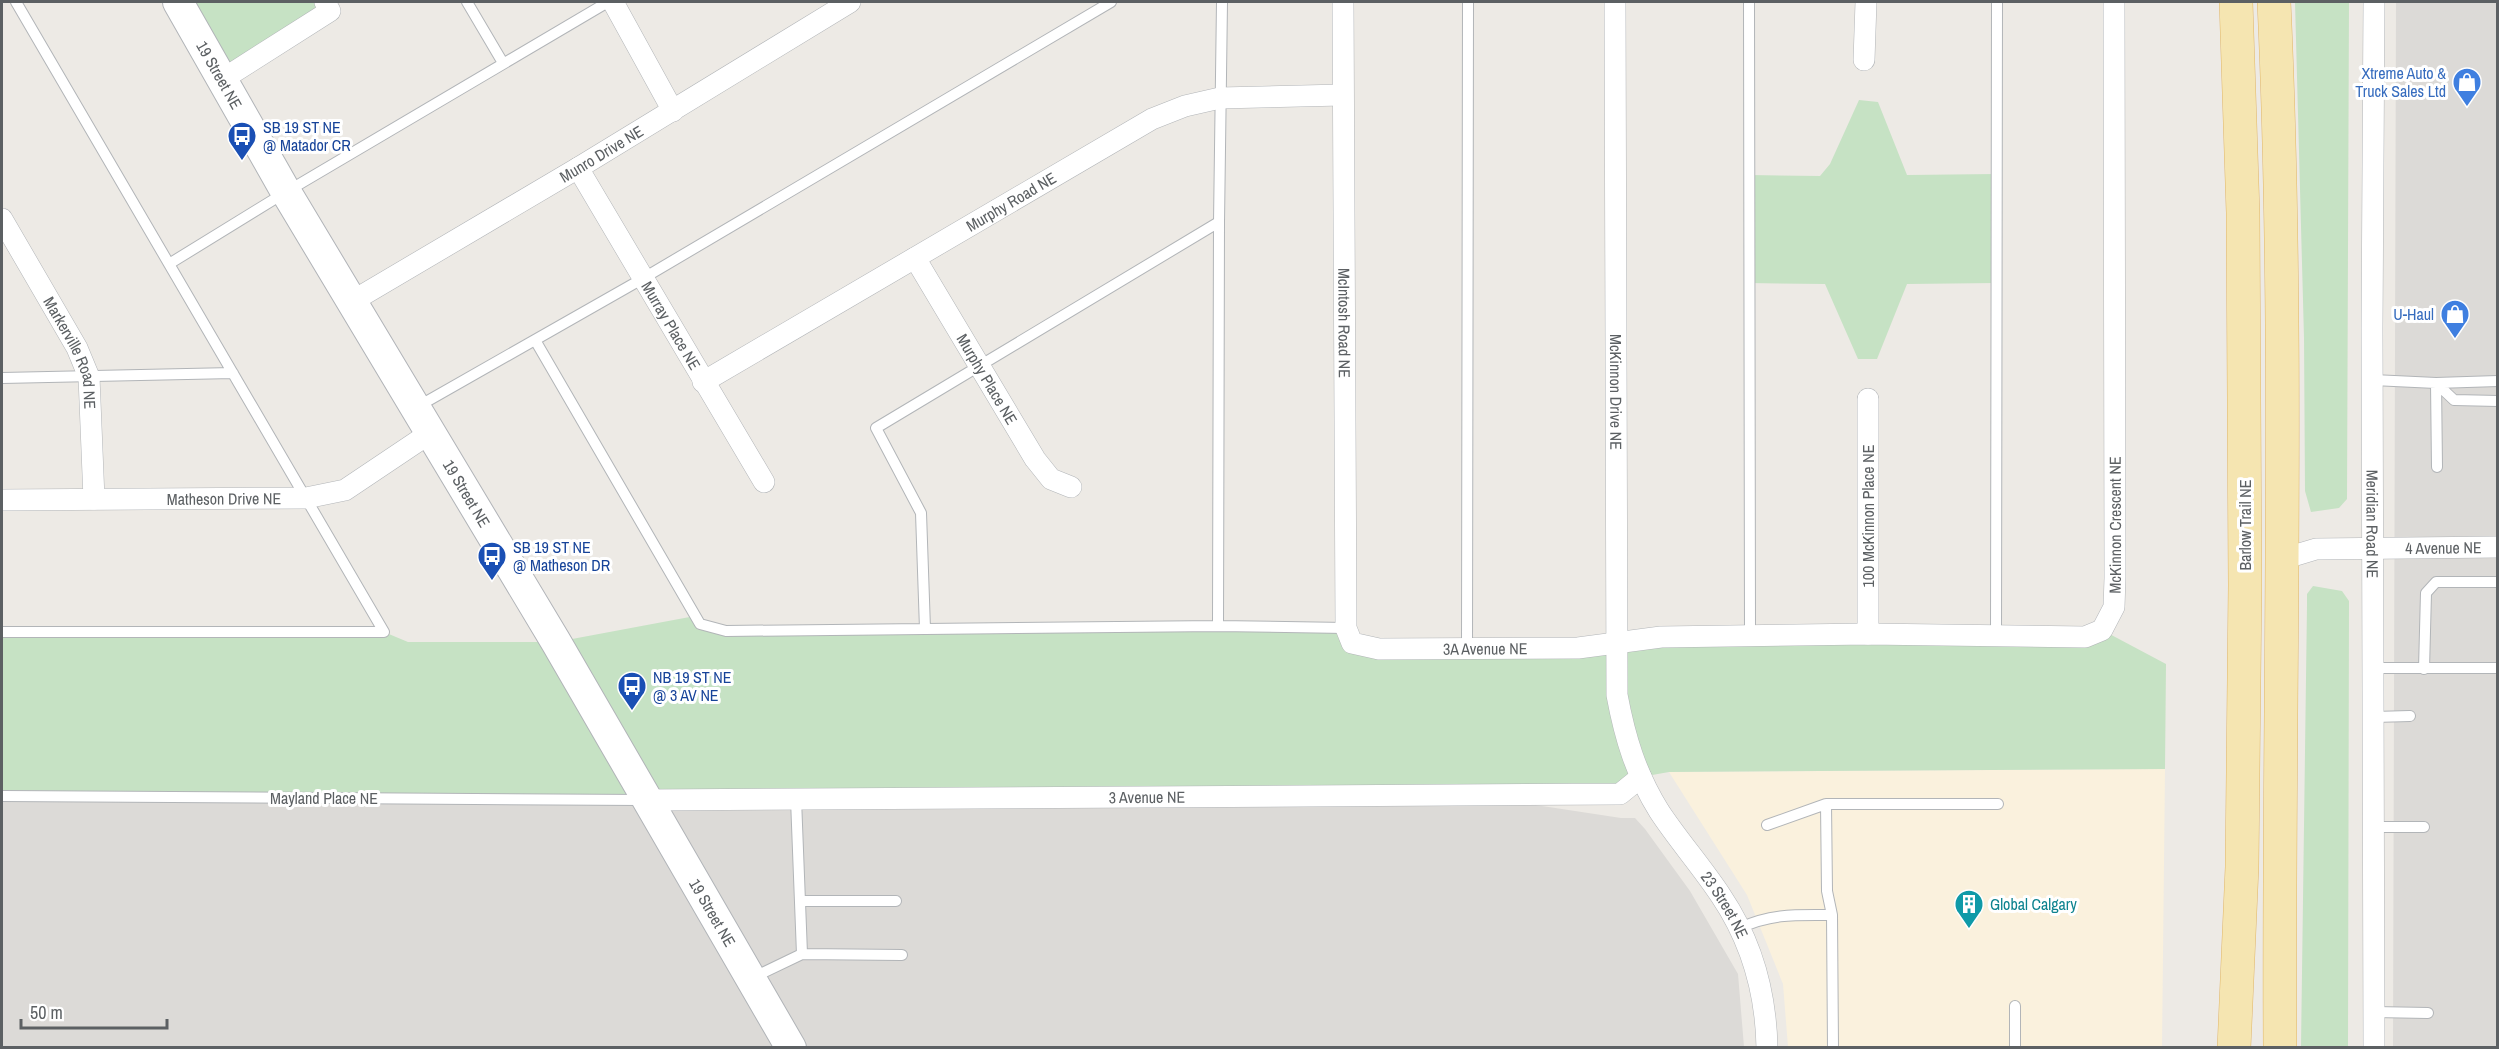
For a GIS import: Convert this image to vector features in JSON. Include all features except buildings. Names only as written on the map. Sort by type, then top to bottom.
[{"type":"main road","name":"Barlow Trail NE","points":[[2234,1047],[2241,867],[2245,585],[2244,249],[2236,2]]},
{"type":"main road","points":[[2274,2],[2281,212],[2283,559],[2279,864],[2280,1047]]},
{"type":"street","name":"19 Street NE","points":[[178,2],[286,192],[556,642],[791,1047]]},
{"type":"street","points":[[223,79],[330,11],[325,2]]},
{"type":"street","points":[[613,2],[673,111]]},
{"type":"street","name":"Munro Drive NE","points":[[351,302],[579,168],[850,2]]},
{"type":"street","name":"McIntosh Road NE","points":[[1342,2],[1349,636]]},
{"type":"street","name":"McKinnon Drive NE","points":[[1615,2],[1617,695],[1628,749],[1641,777]]},
{"type":"street","points":[[1864,60],[1866,2]]},
{"type":"street","name":"McKinnon Crescent NE","points":[[1616,642],[1661,637],[1868,634],[2085,637],[2102,630],[2114,607],[2114,2]]},
{"type":"street","name":"Meridian Road NE","points":[[2374,2],[2374,1047]]},
{"type":"street","name":"Murphy Road NE","points":[[703,382],[1152,119],[1185,106],[1220,98],[1342,95]]},
{"type":"street","name":"Murray Place NE","points":[[579,168],[642,279],[764,482]]},
{"type":"street","name":"Markerville Road NE","points":[[2,219],[77,348],[89,377],[94,498]]},
{"type":"street","name":"Murphy Place NE","points":[[915,258],[1035,459],[1051,479],[1071,487]]},
{"type":"street","name":"100 McKinnon Place NE","points":[[1868,399],[1868,634]]},
{"type":"street","name":"Matheson Drive NE","points":[[2,500],[306,498],[345,490],[422,421]]},
{"type":"street","name":"4 Avenue NE","points":[[2283,559],[2316,549],[2498,548]]},
{"type":"street","points":[[2245,585],[2283,559]]},
{"type":"street","name":"3A Avenue NE","points":[[1349,636],[1380,649],[1578,648],[1616,642]]},
{"type":"street","name":"3 Avenue NE","points":[[647,800],[1620,794],[1641,777]]},
{"type":"street","name":"23 Street NE","points":[[1641,777],[1659,811],[1722,897],[1740,928],[1755,961],[1762,994],[1767,1047]]},
{"type":"lane","points":[[2,632],[384,632],[16,2]]},
{"type":"lane","points":[[467,2],[503,63]]},
{"type":"lane","points":[[169,264],[286,192],[608,2]]},
{"type":"lane","points":[[422,421],[535,340],[1111,2]]},
{"type":"lane","points":[[1218,626],[1222,2]]},
{"type":"lane","points":[[1467,2],[1467,649]]},
{"type":"lane","points":[[1749,2],[1750,636]]},
{"type":"lane","points":[[1996,636],[1997,2]]},
{"type":"lane","points":[[925,629],[921,513],[876,428],[1219,222]]},
{"type":"lane","points":[[535,340],[700,624],[726,631],[1218,626],[1349,636]]},
{"type":"lane","points":[[2,378],[233,373]]},
{"type":"lane","points":[[2373,380],[2436,383],[2498,381]]},
{"type":"lane","points":[[2436,383],[2454,400],[2498,401]]},
{"type":"lane","points":[[2436,383],[2437,466]]},
{"type":"lane","points":[[2424,669],[2426,593],[2436,582],[2498,582]]},
{"type":"lane","points":[[2374,668],[2498,668]]},
{"type":"lane","points":[[2374,717],[2410,716]]},
{"type":"lane","name":"Mayland Place NE","points":[[2,796],[647,800]]},
{"type":"lane","points":[[796,799],[802,954]]},
{"type":"lane","points":[[1826,804],[1827,891],[1832,915],[1833,1047]]},
{"type":"lane","points":[[1767,825],[1826,804],[1998,804]]},
{"type":"lane","points":[[2374,827],[2424,827]]},
{"type":"lane","points":[[800,901],[896,901]]},
{"type":"lane","points":[[1740,928],[1761,918],[1832,915]]},
{"type":"lane","points":[[751,978],[802,954],[902,955]]},
{"type":"lane","points":[[2015,1006],[2015,1047]]},
{"type":"lane","points":[[2374,1012],[2428,1013]]},
{"type":"shaded area","points":[[2396,2],[2497,2],[2497,1047],[2393,1048]]},
{"type":"shaded area","points":[[2165,769],[2162,1047],[1788,1047],[1783,984],[1747,895],[1669,772]]},
{"type":"shaded area","points":[[2,790],[1470,795],[1621,818],[1635,818],[1690,891],[1738,974],[1744,1047],[2,1048]]},
{"type":"green space","points":[[178,2],[325,2],[223,79]]},
{"type":"green space","points":[[2295,2],[2349,2],[2347,499],[2339,508],[2311,512],[2305,491],[2304,338]]},
{"type":"green space","points":[[1859,100],[1878,102],[1907,175],[1996,174],[1996,283],[1907,284],[1877,359],[1858,359],[1825,284],[1749,283],[1749,175],[1820,176],[1830,164]]},
{"type":"green space","points":[[2313,586],[2342,591],[2349,601],[2348,1047],[2301,1047],[2307,594]]},
{"type":"green space","points":[[695,616],[726,631],[1346,628],[1352,643],[2102,630],[2166,664],[2165,769],[1669,772],[1641,777],[1620,794],[647,800],[2,790],[2,632],[384,632],[408,642],[556,642]]},
{"type":"place","name":"Xtreme Auto & Truck Sales Ltd","points":[[2467,108]]},
{"type":"place","name":"SB 19 ST NE @ Matador CR","points":[[242,162]]},
{"type":"place","name":"U-Haul","points":[[2455,340]]},
{"type":"place","name":"SB 19 ST NE @ Matheson DR","points":[[492,582]]},
{"type":"place","name":"NB 19 ST NE @ 3 AV NE","points":[[632,712]]},
{"type":"place","name":"Global Calgary","points":[[1969,930]]}]
